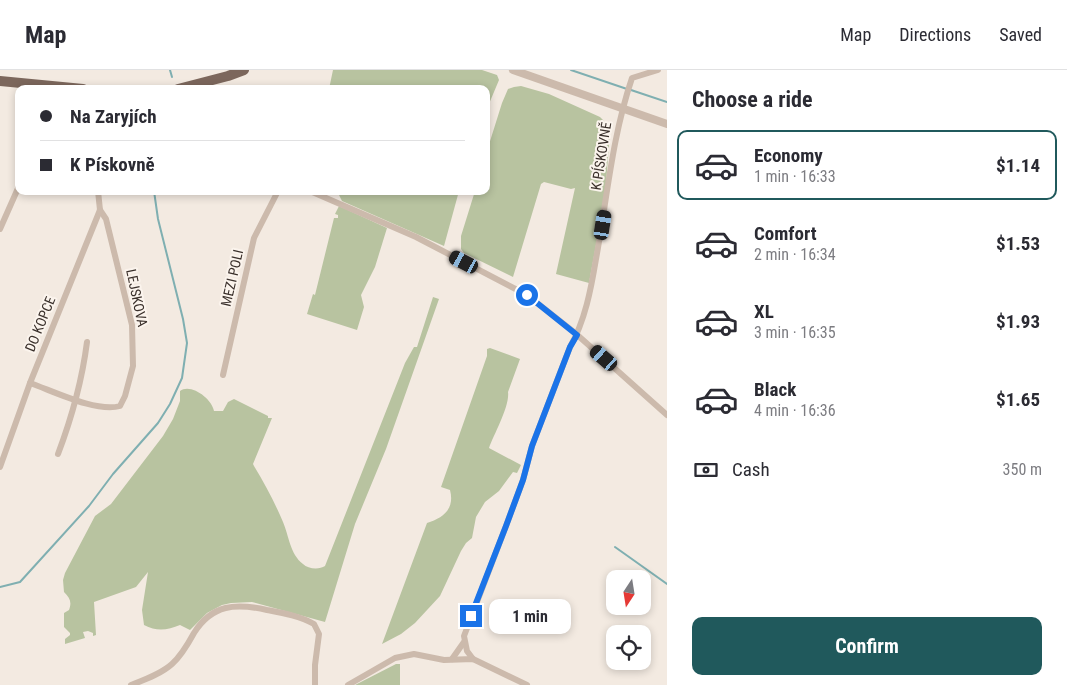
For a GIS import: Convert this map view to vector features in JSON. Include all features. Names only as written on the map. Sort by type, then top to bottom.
[{"type":"main road","points":[[195,85],[244,70]]},
{"type":"main road","points":[[0,81],[26,85]]},
{"type":"street","points":[[513,70],[667,124]]},
{"type":"street","name":"K PÍSKOVNĚ","points":[[452,659],[464,642],[466,630],[523,480],[532,446],[570,347],[577,335],[593,275],[609,187],[615,140],[632,78],[658,70]]},
{"type":"street","points":[[0,229],[15,195]]},
{"type":"street","name":"DO KOPCE","points":[[0,467],[30,383],[100,210],[98,195]]},
{"type":"street","name":"MEZI POLI","points":[[223,376],[254,238],[276,195]]},
{"type":"street","points":[[319,195],[416,237],[527,295],[577,335],[667,415]]},
{"type":"street","name":"LEJSKOVA","points":[[30,383],[96,407],[112,408],[120,406],[125,396],[133,366],[132,326],[106,219],[100,210]]},
{"type":"street","points":[[58,454],[76,400],[84,366],[87,342]]},
{"type":"street","points":[[131,685],[143,681],[172,665],[200,625],[213,612],[222,608],[249,606],[285,614],[314,624],[319,634],[315,685]]},
{"type":"street","points":[[464,642],[472,660]]},
{"type":"street","points":[[348,685],[395,658],[420,655],[436,659],[472,660],[527,685]]},
{"type":"green space","points":[[333,70],[482,70],[497,75],[499,80],[490,101],[490,85],[330,85]]},
{"type":"green space","points":[[521,86],[549,94],[600,117],[608,125],[610,133],[605,196],[589,283],[556,274],[575,188],[571,189],[544,182],[541,184],[513,277],[464,253],[461,249],[461,236],[474,195],[490,195],[490,141],[508,89]]},
{"type":"green space","points":[[339,195],[458,195],[444,246],[342,201]]},
{"type":"green space","points":[[339,206],[387,228],[375,267],[361,295],[364,307],[357,330],[307,314],[313,294],[315,295],[334,218],[338,218],[338,215],[335,214]]},
{"type":"green space","points":[[433,297],[439,299],[386,449],[355,524],[325,622],[252,602],[222,605],[207,613],[190,630],[180,625],[167,629],[153,629],[144,625],[142,610],[148,572],[136,587],[94,602],[96,635],[93,636],[93,633],[88,631],[83,632],[85,638],[65,644],[65,639],[70,633],[64,627],[64,613],[69,610],[70,602],[64,592],[63,580],[65,573],[95,516],[111,504],[163,436],[173,419],[180,401],[180,391],[185,389],[195,391],[205,397],[214,411],[223,411],[228,402],[234,399],[268,416],[268,418],[272,418],[253,464],[277,508],[295,555],[305,566],[317,568],[325,566],[405,363],[414,347],[417,347]]},
{"type":"green space","points":[[490,348],[520,359],[508,392],[507,405],[489,448],[521,465],[517,473],[513,472],[499,491],[485,502],[476,517],[472,538],[461,551],[440,596],[415,623],[401,634],[382,644],[427,523],[443,515],[451,502],[450,490],[441,487],[487,356],[487,349]]},
{"type":"green space","points":[[396,664],[400,664],[400,685],[355,685]]},
{"type":"waterway","points":[[170,70],[172,77]]},
{"type":"waterway","points":[[571,70],[627,89]]},
{"type":"waterway","points":[[631,90],[667,102]]},
{"type":"waterway","points":[[0,587],[20,582],[89,506],[113,474],[158,423],[170,404],[182,378],[187,343],[183,319],[158,219],[155,195]]},
{"type":"waterway","points":[[615,547],[667,584]]},
{"type":"route","points":[[471,616],[523,480],[532,446],[570,347],[577,335],[527,295]]}]
